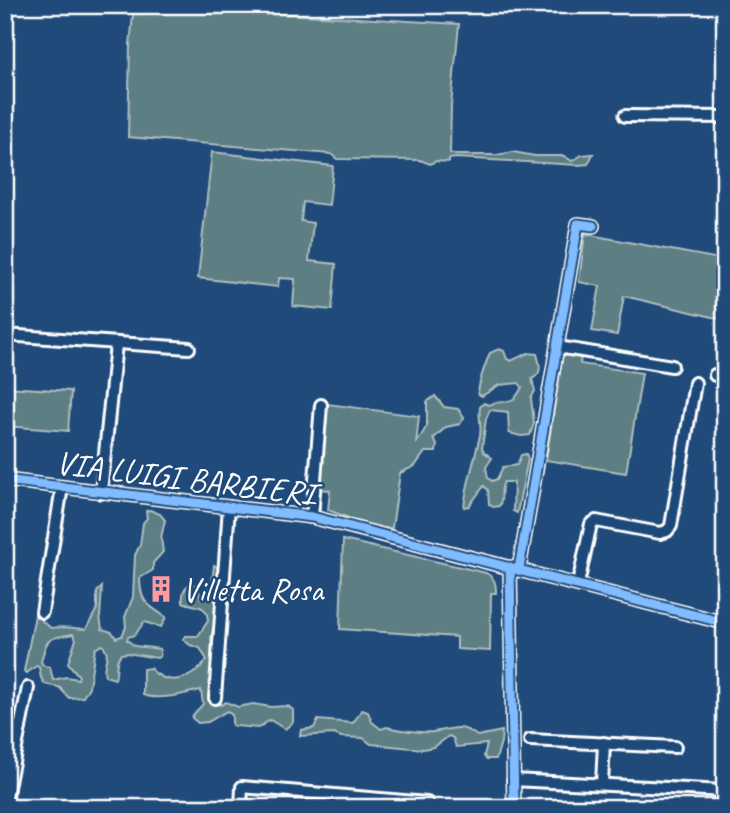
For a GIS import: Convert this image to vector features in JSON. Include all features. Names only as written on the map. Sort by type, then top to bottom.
[{"type":"street","points":[[625,116],[725,117]]},
{"type":"street","points":[[514,808],[514,568],[558,347],[578,224],[593,226]]},
{"type":"street","points":[[5,335],[189,348]]},
{"type":"street","points":[[101,492],[116,344]]},
{"type":"street","points":[[558,347],[673,366]]},
{"type":"street","points":[[578,584],[591,524],[596,521],[660,533],[671,526],[695,383]]},
{"type":"street","points":[[312,517],[321,405]]},
{"type":"street","name":"VIA LUIGI BARBIERI","points":[[5,480],[312,517],[725,623]]},
{"type":"street","points":[[41,612],[62,486]]},
{"type":"street","points":[[215,698],[229,507]]},
{"type":"street","points":[[5,802],[28,688]]},
{"type":"street","points":[[5,726],[20,728]]},
{"type":"street","points":[[530,740],[675,747]]},
{"type":"street","points":[[604,743],[607,784]]},
{"type":"street","points":[[513,780],[725,791]]},
{"type":"street","points":[[241,808],[242,787],[427,803],[427,808]]},
{"type":"green space","points":[[134,5],[459,24],[451,106],[450,153],[497,155],[513,152],[535,156],[564,156],[572,161],[582,155],[593,154],[588,164],[578,165],[456,158],[449,159],[449,162],[436,161],[430,164],[420,160],[337,159],[331,154],[128,137],[130,45]]},
{"type":"green space","points":[[212,152],[333,166],[329,205],[303,202],[301,221],[313,223],[309,261],[336,264],[332,310],[293,306],[295,279],[279,278],[278,287],[198,278]]},
{"type":"green space","points":[[585,234],[725,260],[725,320],[624,296],[617,335],[592,331],[600,286],[579,282]]},
{"type":"green space","points":[[499,349],[504,351],[507,359],[511,361],[528,353],[537,354],[540,365],[538,374],[532,379],[535,391],[531,398],[534,423],[530,435],[509,433],[508,412],[490,410],[486,419],[482,448],[492,458],[486,467],[488,478],[492,481],[497,479],[503,467],[517,465],[521,455],[526,454],[528,459],[517,513],[513,511],[514,482],[504,482],[499,506],[493,507],[489,504],[488,490],[484,486],[469,506],[464,507],[480,435],[480,407],[484,403],[488,405],[512,400],[522,387],[519,383],[499,385],[482,396],[478,394],[490,353]]},
{"type":"green space","points":[[563,354],[581,356],[580,364],[642,373],[626,473],[546,460]]},
{"type":"green space","points":[[5,387],[71,391],[68,431],[5,426]]},
{"type":"green space","points":[[435,396],[444,407],[458,409],[464,418],[460,424],[446,427],[433,439],[437,445],[436,452],[425,452],[415,466],[400,473],[392,528],[378,529],[328,510],[330,490],[318,489],[328,404],[419,416],[416,444],[427,426],[427,402]]},
{"type":"green space","points":[[146,511],[160,514],[165,520],[161,538],[163,552],[153,563],[153,570],[140,578],[142,593],[150,606],[166,617],[161,627],[144,622],[135,635],[127,640],[135,646],[160,649],[160,656],[157,658],[121,654],[115,679],[105,676],[107,652],[102,645],[95,649],[89,687],[83,697],[69,698],[59,687],[45,684],[39,667],[36,666],[27,673],[24,671],[36,610],[39,609],[42,621],[51,628],[86,629],[97,609],[97,592],[102,587],[102,629],[112,632],[116,638],[122,636],[126,627],[125,617],[133,597],[135,555],[140,545],[143,523],[147,518]],"holes":[[[73,634],[76,639],[68,663],[79,676],[78,679],[66,677],[53,680],[50,667],[41,662],[47,643],[53,638]]]},
{"type":"green space","points":[[343,540],[489,575],[496,586],[496,593],[491,593],[490,651],[457,649],[457,637],[340,629]]},
{"type":"green space","points":[[214,565],[217,567],[217,608],[211,638],[209,701],[216,701],[221,705],[226,702],[238,707],[253,704],[288,706],[293,710],[293,722],[285,729],[270,720],[258,728],[235,726],[232,725],[232,715],[227,711],[208,722],[198,723],[192,718],[203,704],[201,690],[164,697],[143,695],[143,669],[150,668],[164,678],[180,679],[195,672],[207,660],[200,648],[183,639],[185,636],[198,636],[208,621],[206,611],[183,602],[183,596],[185,588],[192,583],[198,587],[201,598],[207,597]]},
{"type":"green space","points":[[362,710],[368,712],[372,722],[381,729],[387,727],[428,732],[460,728],[477,736],[502,731],[496,759],[486,759],[484,756],[487,744],[456,747],[453,738],[449,736],[434,747],[423,749],[371,744],[363,738],[334,734],[300,736],[301,730],[314,728],[318,720],[353,723]]},
{"type":"cycle path","points":[[519,569],[578,224],[593,226]]},
{"type":"cycle path","points":[[5,480],[312,517],[725,623]]},
{"type":"cycle path","points":[[510,567],[514,808]]},
{"type":"place","name":"Villetta Rosa","points":[[161,589]]}]
